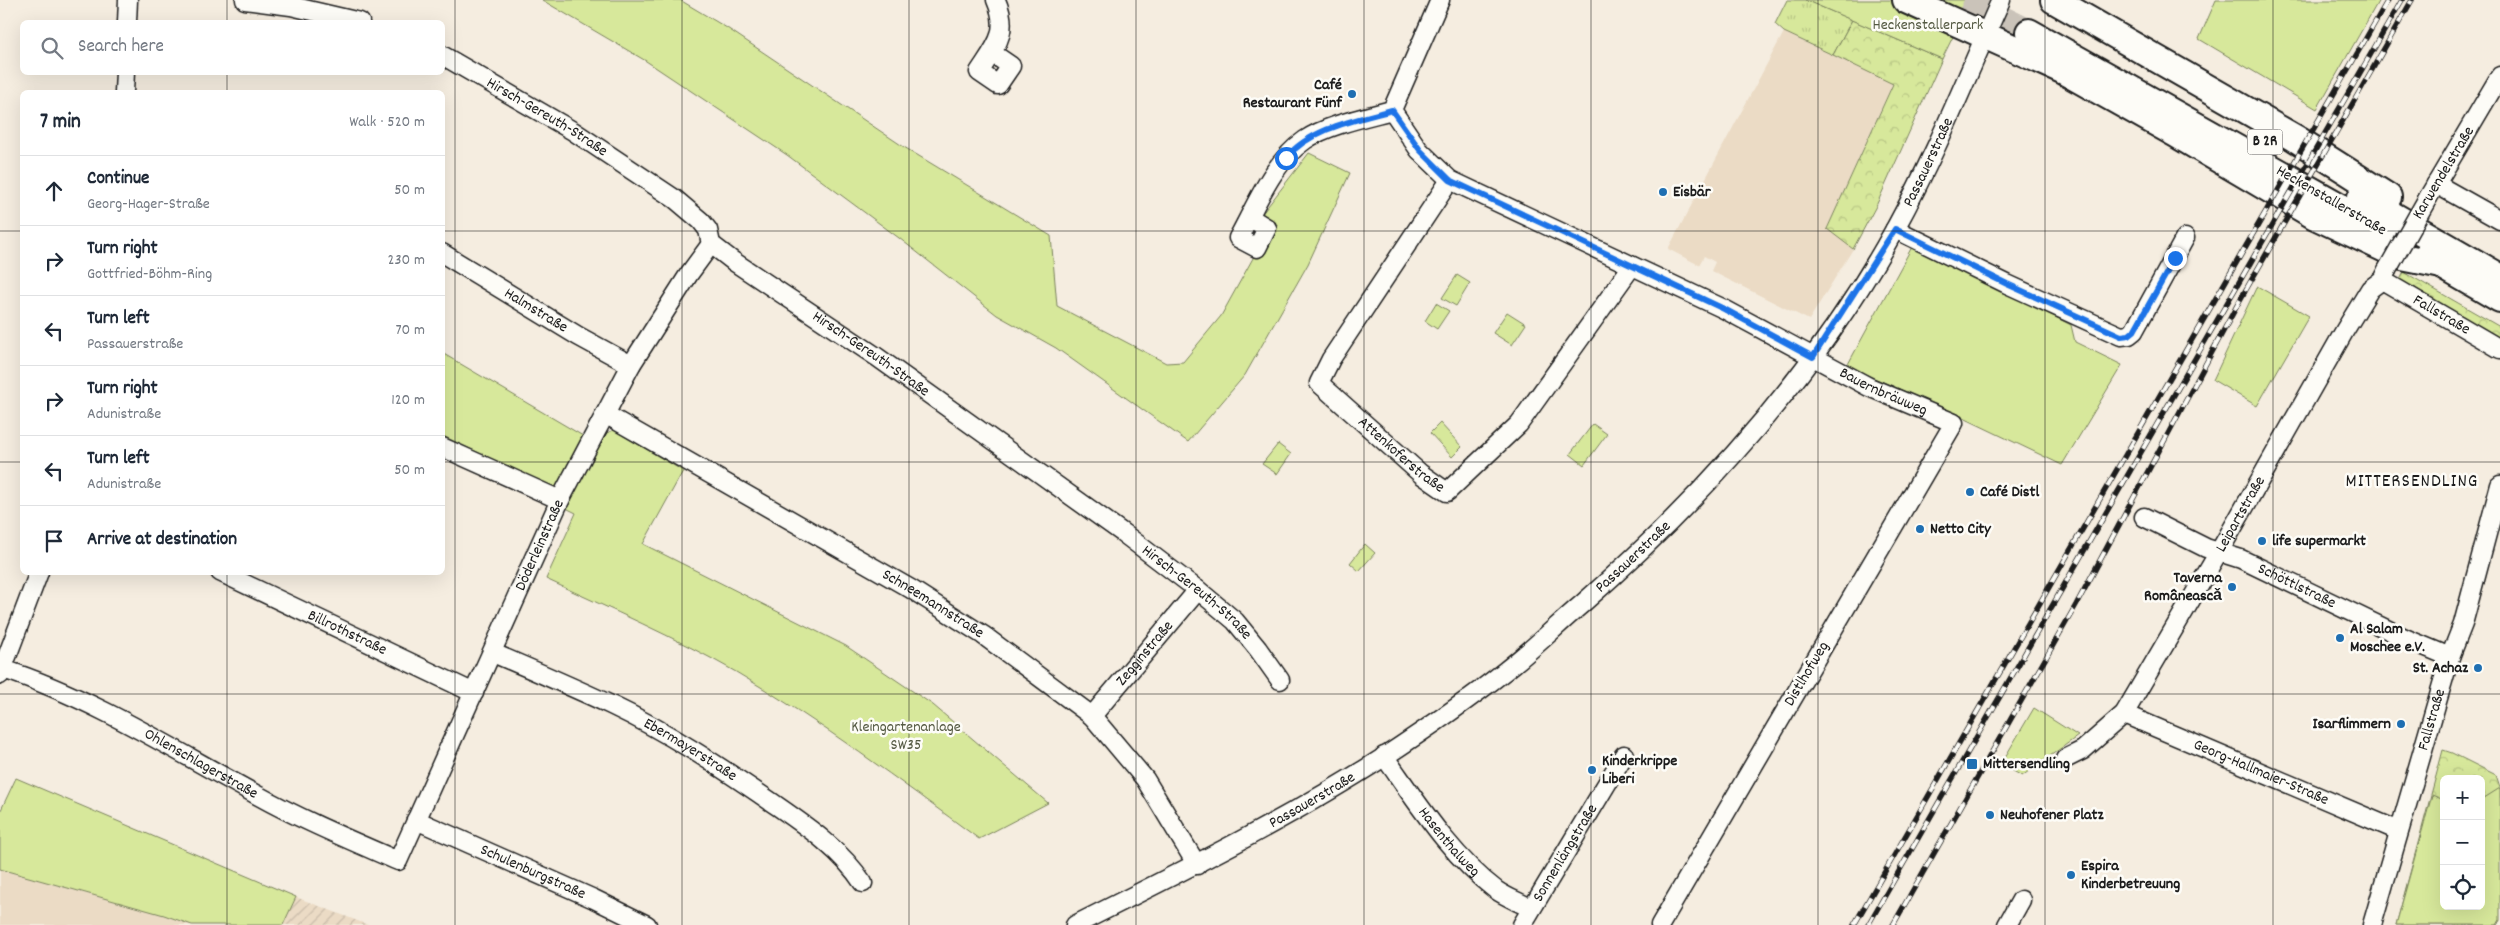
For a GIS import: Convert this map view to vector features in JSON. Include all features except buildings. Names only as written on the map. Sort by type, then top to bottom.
[{"type":"highway","points":[[1906,0],[2032,56],[2095,88],[2315,216],[2402,257],[2442,265]]},
{"type":"highway","name":"Heckenstallerstraße","points":[[2039,16],[2224,139],[2500,299]]},
{"type":"highway","name":"Heckenstallerstraße","points":[[2039,16],[2496,275]]},
{"type":"street","points":[[127,20],[128,0]]},
{"type":"street","points":[[245,0],[291,6],[351,20]]},
{"type":"street","points":[[992,53],[1000,38],[1003,23],[996,0]]},
{"type":"street","points":[[1250,217],[1264,186],[1290,154],[1305,140],[1349,123],[1392,110],[1440,0]]},
{"type":"street","name":"Passauerstraße","points":[[1075,925],[1197,865],[1286,816],[1384,756],[1505,671],[1629,563],[1715,478],[1813,357],[1895,229],[1932,157],[2002,0]]},
{"type":"street","name":"Hirsch-Gereuth-Straße","points":[[445,58],[573,131],[644,178],[701,221],[708,230],[711,244],[733,261],[878,357],[1115,527],[1198,590],[1235,621],[1258,648],[1280,680]]},
{"type":"street","points":[[124,90],[125,75]]},
{"type":"street","name":"Karwendelstraße","points":[[2385,275],[2500,76]]},
{"type":"street","name":"Bauernbräuweg","points":[[1392,110],[1420,150],[1450,180],[1724,309],[1869,387],[1954,423]]},
{"type":"street","name":"Attenkoferstraße","points":[[1450,180],[1331,359],[1319,383],[1421,474],[1446,492],[1520,424],[1632,266]]},
{"type":"street","points":[[2433,190],[2500,220]]},
{"type":"street","points":[[1895,229],[2007,284],[2121,336],[2129,335],[2134,331],[2185,238]]},
{"type":"street","name":"Döderleinstraße","points":[[398,861],[493,653],[560,500],[631,365],[689,274],[711,244]]},
{"type":"street","name":"Halmstraße","points":[[445,255],[569,331],[631,365]]},
{"type":"street","name":"Fallstraße","points":[[2385,275],[2500,349]]},
{"type":"street","name":"Leipartstraße","points":[[2065,759],[2083,750],[2124,714],[2219,552],[2344,330],[2370,288],[2385,275]]},
{"type":"street","name":"Schneemannstraße","points":[[606,414],[911,590],[983,635],[1092,716],[1145,779],[1197,865]]},
{"type":"street","name":"Distlhofweg","points":[[1660,925],[1954,423]]},
{"type":"street","points":[[445,448],[560,500]]},
{"type":"street","name":"Fallstraße","points":[[2372,925],[2450,657],[2463,624],[2500,485]]},
{"type":"street","name":"Schöttlstraße","points":[[2144,517],[2219,552],[2241,560],[2390,632],[2450,657]]},
{"type":"street","points":[[1,672],[38,575]]},
{"type":"street","name":"Billrothstraße","points":[[226,575],[474,693]]},
{"type":"street","name":"Zegginstraße","points":[[1092,716],[1198,590]]},
{"type":"street","name":"Ebermayerstraße","points":[[493,653],[613,706],[731,775],[799,821],[830,846],[856,872],[863,883]]},
{"type":"street","name":"Ohlenschlagerstraße","points":[[1,672],[80,700],[153,737],[259,796],[398,861]]},
{"type":"street","name":"Georg-Hallmaier-Straße","points":[[2124,714],[2399,830]]},
{"type":"street","name":"Sonnenlängstraße","points":[[1522,925],[1530,908],[1624,755]]},
{"type":"street","name":"Hasenthalweg","points":[[1384,756],[1446,840],[1471,867],[1497,890],[1530,908]]},
{"type":"street","name":"Schulenburgstraße","points":[[416,820],[594,899],[647,925]]},
{"type":"street","points":[[2007,925],[2021,900]]},
{"type":"shaded area","points":[[1784,32],[1893,83],[1827,229],[1853,249],[1809,320],[1711,271],[1715,262],[1704,256],[1699,265],[1668,249]]},
{"type":"shaded area","points":[[0,869],[164,915],[192,925],[0,925]]},
{"type":"shaded area","points":[[296,897],[368,925],[283,925]]},
{"type":"green space","points":[[542,0],[680,0],[727,28],[904,147],[1051,236],[1057,306],[1166,363],[1183,362],[1221,316],[1268,231],[1261,215],[1309,153],[1350,173],[1308,264],[1245,375],[1188,442],[1056,348],[997,315],[899,238],[787,155],[646,61]]},
{"type":"green space","points":[[1787,0],[1805,0],[1852,20],[1833,55],[1784,32],[1775,24]]},
{"type":"green space","name":"Heckenstallerpark","points":[[1805,0],[1971,0],[1942,59]]},
{"type":"green space","points":[[2216,0],[2379,0],[2317,109],[2199,39]]},
{"type":"green space","points":[[1852,20],[1942,59],[1876,206],[1853,249],[1827,229],[1893,84],[1833,55]]},
{"type":"green space","points":[[1913,245],[2071,325],[2075,342],[2122,365],[2062,465],[1949,411],[1847,366]]},
{"type":"green space","points":[[2404,272],[2500,327],[2500,339],[2400,280]]},
{"type":"green space","points":[[1457,275],[1470,283],[1456,306],[1442,298]]},
{"type":"green space","points":[[2257,286],[2309,316],[2257,406],[2213,380]]},
{"type":"green space","points":[[1436,303],[1449,311],[1437,329],[1425,321]]},
{"type":"green space","points":[[1507,312],[1526,324],[1512,345],[1493,333]]},
{"type":"green space","points":[[445,355],[583,436],[588,441],[563,486],[555,489],[445,437]]},
{"type":"green space","points":[[1440,423],[1462,447],[1452,457],[1430,433]]},
{"type":"green space","points":[[1593,424],[1607,434],[1584,465],[1570,454]]},
{"type":"green space","name":"Kleingartenanlage SW35","points":[[614,430],[683,471],[643,544],[846,646],[933,705],[1048,803],[979,839],[890,774],[768,691],[713,659],[666,635],[546,579],[576,513],[564,507],[604,434]]},
{"type":"green space","points":[[1278,444],[1291,454],[1277,474],[1262,464]]},
{"type":"green space","points":[[1365,544],[1375,553],[1359,571],[1350,563]]},
{"type":"green space","points":[[2034,708],[2078,736],[2022,776],[2001,764]]},
{"type":"green space","points":[[2443,750],[2496,775],[2500,787],[2500,798],[2485,806],[2485,775],[2440,775],[2440,910],[2485,909],[2500,920],[2497,925],[2396,925]]},
{"type":"green space","points":[[16,778],[296,897],[283,925],[192,925],[164,915],[0,869],[0,812]]},
{"type":"green space","points":[[2500,788],[2500,920],[2497,925],[2396,925],[2432,795],[2440,798],[2440,910],[2485,910],[2485,797]]},
{"type":"tunnel","points":[[1964,0],[2029,32]]},
{"type":"railway","points":[[1854,925],[2388,0]]},
{"type":"railway","points":[[1868,925],[2402,0]]},
{"type":"railway","points":[[1893,925],[2076,605],[2240,300],[2412,0]]},
{"type":"place","name":"Café Restaurant Fünf","points":[[1352,94]]},
{"type":"place","name":"Eisbär","points":[[1663,192]]},
{"type":"place","name":"Café Distl","points":[[1970,492]]},
{"type":"place","name":"Netto City","points":[[1920,529]]},
{"type":"place","name":"life supermarkt","points":[[2262,541]]},
{"type":"place","name":"Taverna Româneascǎ","points":[[2232,587]]},
{"type":"place","name":"Al Salam Moschee e.V.","points":[[2340,638]]},
{"type":"place","name":"St. Achaz","points":[[2478,668]]},
{"type":"place","name":"Isarflimmern","points":[[2401,724]]},
{"type":"place","name":"Mittersendling","points":[[1972,764]]},
{"type":"place","name":"Kinderkrippe Liberi","points":[[1592,770]]},
{"type":"place","name":"Neuhofener Platz","points":[[1990,815]]},
{"type":"place","name":"Espira Kinderbetreuung","points":[[2071,875]]},
{"type":"district","name":"MITTERSENDLING","points":[[2412,482]]},
{"type":"route","points":[[1286,158],[1305,140],[1320,133],[1368,116],[1392,110],[1395,117],[1420,150],[1450,180],[1724,309],[1813,357],[1895,229],[2007,284],[2121,336],[2129,335],[2134,331],[2175,258]]}]
